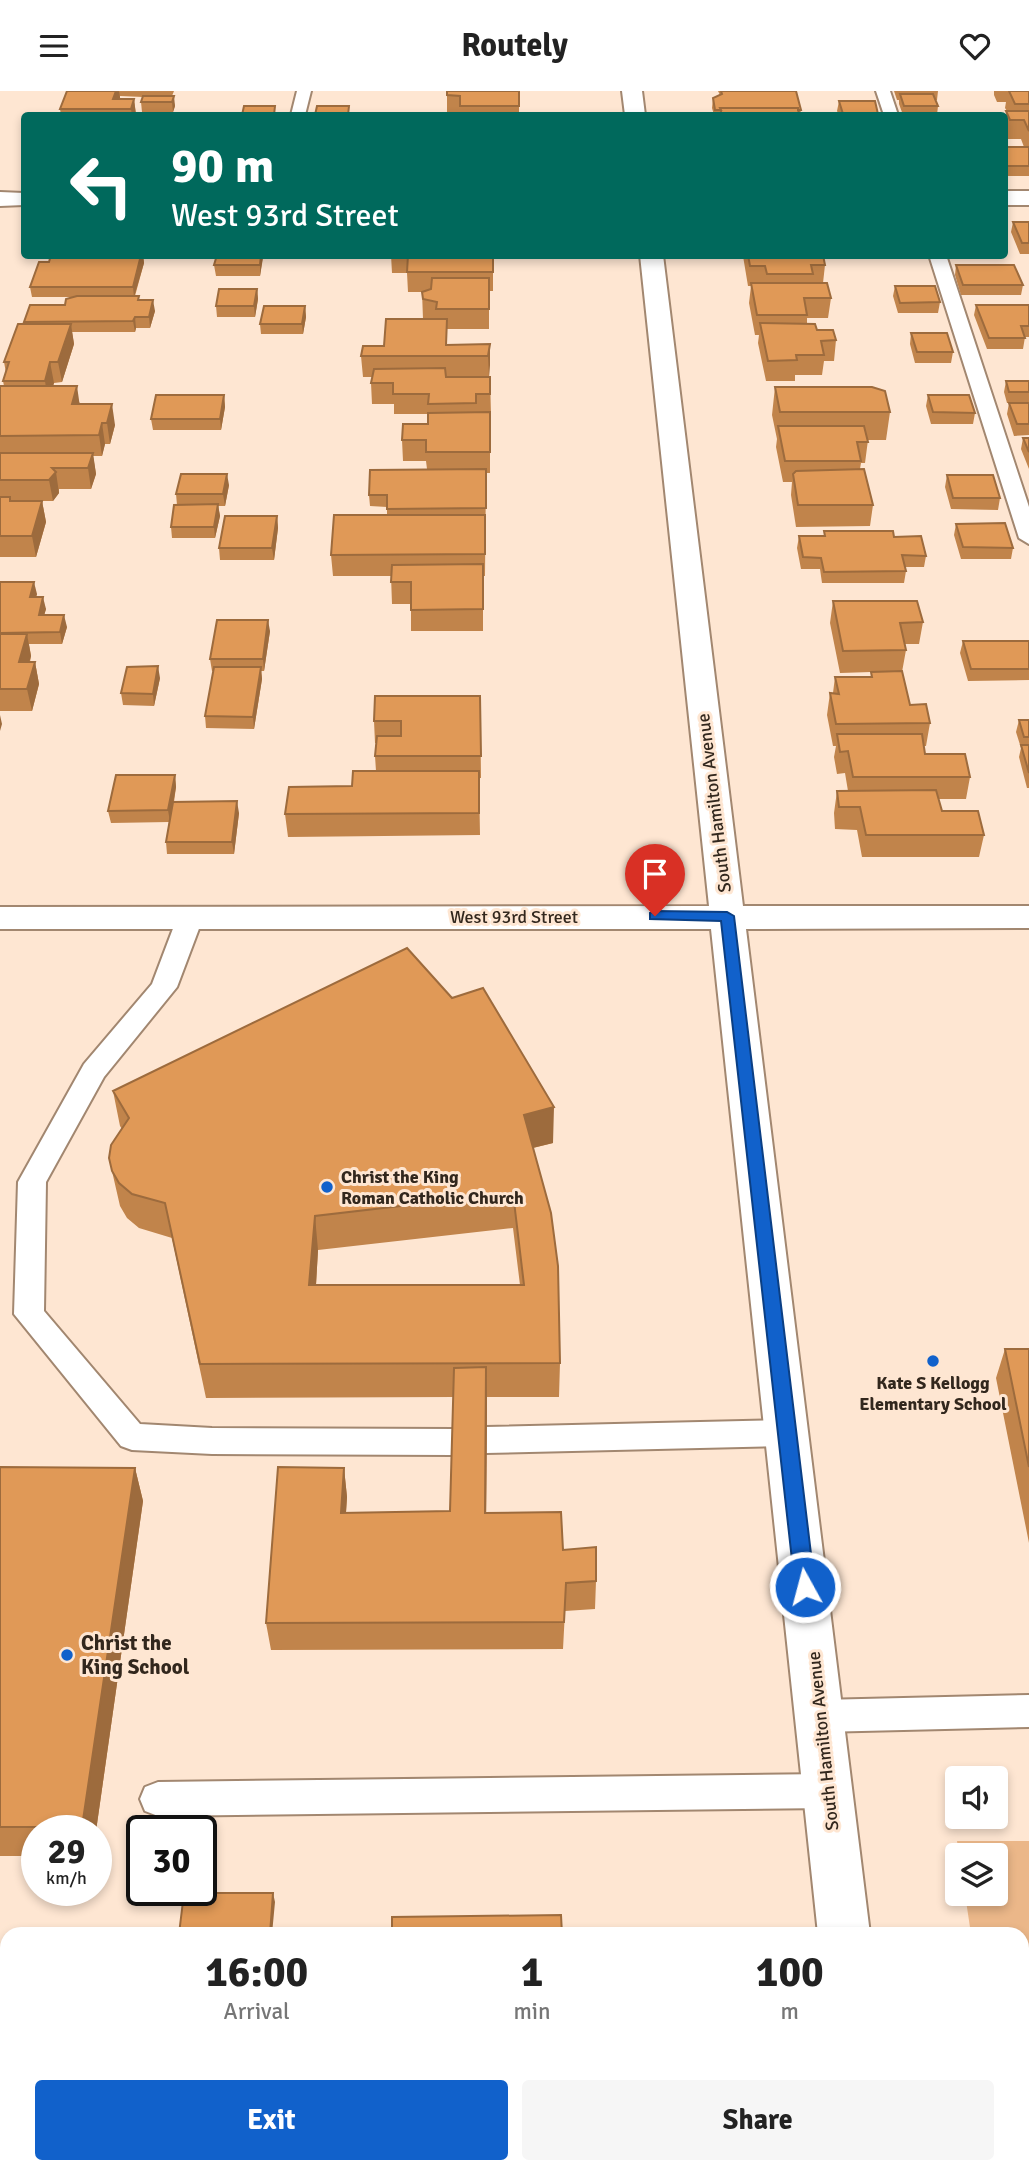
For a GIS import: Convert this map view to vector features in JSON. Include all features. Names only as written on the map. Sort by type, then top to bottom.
[{"type":"street","points":[[632,91],[635,112]]},
{"type":"street","points":[[1008,198],[1029,198]]},
{"type":"street","points":[[0,199],[21,199]]},
{"type":"street","name":"South Hamilton Avenue","points":[[651,259],[843,1927]]},
{"type":"street","name":"West 93rd Street","points":[[0,918],[1029,917]]},
{"type":"lane","points":[[299,112],[304,91]]},
{"type":"lane","points":[[883,91],[890,112]]},
{"type":"lane","points":[[938,259],[1029,538]]},
{"type":"lane","points":[[190,918],[164,988],[94,1070],[32,1182],[29,1314],[132,1437],[212,1441],[454,1442]]},
{"type":"lane","points":[[486,1440],[787,1433]]},
{"type":"lane","points":[[820,1716],[1029,1711]]},
{"type":"lane","points":[[158,1799],[828,1791]]},
{"type":"shaded area","points":[[957,1841],[1029,1841],[1029,1927],[970,1927],[967,1906],[1008,1906],[1008,1843]]},
{"type":"building","points":[[67,91],[116,91],[113,99],[134,99],[131,109],[60,109]]},
{"type":"building","points":[[447,91],[519,91],[519,106],[460,106],[460,96],[447,95]]},
{"type":"building","points":[[721,91],[796,91],[801,110],[715,110],[713,98],[722,94]]},
{"type":"building","points":[[1009,91],[1029,91],[1029,104],[1015,104]]},
{"type":"building","points":[[900,94],[933,94],[938,106],[904,106]]},
{"type":"building","points":[[143,96],[174,96],[172,102],[141,102]]},
{"type":"building","points":[[839,101],[875,101],[878,112],[842,112]]},
{"type":"building","points":[[244,106],[275,106],[274,112],[243,112]]},
{"type":"building","points":[[317,106],[349,106],[348,112],[316,112]]},
{"type":"building","points":[[720,108],[798,108],[799,112],[721,112]]},
{"type":"building","points":[[1029,111],[1029,131],[1024,120],[1010,120],[1006,112]]},
{"type":"building","points":[[1008,147],[1029,147],[1029,166],[1008,166]]},
{"type":"building","points":[[1013,222],[1029,222],[1029,243],[1022,243]]},
{"type":"building","points":[[50,259],[140,259],[133,287],[30,287],[39,262],[49,262]]},
{"type":"building","points":[[216,259],[261,259],[260,265],[214,265]]},
{"type":"building","points":[[408,259],[493,259],[493,272],[407,272]]},
{"type":"building","points":[[749,259],[824,259],[825,265],[811,265],[813,274],[767,274],[765,266],[750,266]]},
{"type":"building","points":[[956,265],[1014,265],[1023,285],[963,285]]},
{"type":"building","points":[[432,278],[489,278],[489,309],[436,309],[437,302],[423,299],[422,292],[431,289]]},
{"type":"building","points":[[751,283],[827,283],[831,298],[804,298],[807,315],[757,315]]},
{"type":"building","points":[[895,286],[935,286],[940,302],[900,303]]},
{"type":"building","points":[[219,289],[257,289],[254,306],[216,306]]},
{"type":"building","points":[[77,296],[139,296],[138,300],[153,300],[149,317],[135,317],[133,321],[24,322],[30,305],[65,305],[66,299]]},
{"type":"building","points":[[976,305],[1029,305],[1029,326],[1021,326],[1025,338],[989,338]]},
{"type":"building","points":[[264,306],[305,306],[302,324],[260,324]]},
{"type":"building","points":[[386,319],[447,319],[446,345],[490,344],[488,356],[361,356],[363,346],[384,346]]},
{"type":"building","points":[[760,323],[815,324],[817,330],[833,330],[836,340],[821,341],[824,355],[796,355],[797,360],[768,361]]},
{"type":"building","points":[[18,324],[71,324],[58,362],[50,362],[45,381],[3,381],[9,362],[4,362]]},
{"type":"building","points":[[911,333],[947,333],[953,352],[917,352]]},
{"type":"building","points":[[445,368],[446,377],[490,377],[490,394],[476,394],[476,403],[428,404],[429,394],[393,394],[393,383],[371,383],[374,369]]},
{"type":"building","points":[[1006,381],[1029,381],[1029,392],[1009,392]]},
{"type":"building","points":[[0,386],[77,386],[72,404],[112,404],[107,423],[102,423],[99,435],[0,436]]},
{"type":"building","points":[[775,387],[872,387],[885,391],[890,412],[780,412]]},
{"type":"building","points":[[156,395],[224,395],[220,419],[151,419]]},
{"type":"building","points":[[928,395],[969,395],[975,413],[933,412]]},
{"type":"building","points":[[1009,403],[1029,403],[1029,424],[1017,424]]},
{"type":"building","points":[[490,412],[490,452],[426,452],[426,440],[402,440],[403,424],[428,424],[428,413]]},
{"type":"building","points":[[778,426],[864,426],[868,442],[857,442],[861,461],[785,461]]},
{"type":"building","points":[[1023,438],[1029,438],[1029,452]]},
{"type":"building","points":[[0,453],[93,453],[88,468],[52,468],[56,472],[49,480],[0,480]]},
{"type":"building","points":[[486,469],[486,508],[387,509],[387,495],[369,495],[370,470]]},
{"type":"building","points":[[864,469],[873,505],[798,505],[793,474],[796,471]]},
{"type":"building","points":[[181,474],[227,474],[223,494],[176,494]]},
{"type":"building","points":[[947,475],[993,475],[1000,498],[953,498]]},
{"type":"building","points":[[0,497],[10,497],[10,501],[42,501],[32,536],[0,536]]},
{"type":"building","points":[[218,504],[214,527],[171,527],[174,505]]},
{"type":"building","points":[[334,515],[485,515],[485,554],[331,555]]},
{"type":"building","points":[[225,516],[277,516],[272,548],[219,548]]},
{"type":"building","points":[[1005,523],[1013,548],[963,547],[956,524]]},
{"type":"building","points":[[824,531],[893,531],[894,537],[921,536],[926,556],[902,555],[906,571],[824,572],[821,558],[803,557],[799,536],[825,536]]},
{"type":"building","points":[[483,564],[483,609],[411,610],[411,582],[391,582],[392,565]]},
{"type":"building","points":[[0,582],[34,582],[30,597],[43,597],[39,615],[64,615],[60,632],[0,633]]},
{"type":"building","points":[[833,601],[917,601],[923,622],[900,623],[906,650],[843,651]]},
{"type":"building","points":[[217,620],[268,620],[263,659],[210,659]]},
{"type":"building","points":[[0,634],[27,634],[19,662],[35,662],[27,689],[0,689]]},
{"type":"building","points":[[963,641],[1029,641],[1029,669],[971,669]]},
{"type":"building","points":[[158,666],[153,694],[121,693],[127,667]]},
{"type":"building","points":[[214,667],[261,667],[253,717],[205,716]]},
{"type":"building","points":[[902,671],[910,705],[926,704],[930,723],[836,724],[830,693],[839,694],[835,677],[872,677],[871,672]]},
{"type":"building","points":[[375,696],[480,696],[481,756],[375,756],[377,736],[401,736],[401,721],[374,721]]},
{"type":"building","points":[[1019,720],[1029,720],[1029,737],[1024,737]]},
{"type":"building","points":[[837,734],[922,734],[925,754],[965,754],[970,777],[853,777],[848,751],[840,752]]},
{"type":"building","points":[[1021,745],[1029,745],[1029,773]]},
{"type":"building","points":[[353,771],[479,771],[479,813],[285,814],[289,787],[352,786]]},
{"type":"building","points":[[116,775],[175,775],[168,810],[108,811]]},
{"type":"building","points":[[936,790],[942,811],[978,811],[984,835],[866,835],[860,807],[839,807],[837,791]]},
{"type":"building","points":[[237,801],[232,842],[166,842],[173,802]]},
{"type":"building","name":"Christ the King Roman Catholic Church","points":[[407,948],[452,998],[483,988],[554,1107],[524,1115],[551,1213],[558,1266],[560,1363],[200,1364],[165,1203],[132,1194],[119,1183],[112,1171],[109,1158],[111,1145],[129,1118],[113,1091]],"holes":[[[513,1193],[524,1285],[309,1285],[315,1216]]]},
{"type":"building","points":[[1005,1349],[1029,1349],[1029,1467]]},
{"type":"building","points":[[486,1367],[485,1513],[561,1512],[563,1550],[596,1547],[596,1581],[566,1583],[564,1622],[266,1623],[278,1467],[344,1468],[341,1513],[450,1511],[454,1368]]},
{"type":"building","name":"Christ the King School","points":[[0,1467],[135,1468],[84,1815],[21,1815],[21,1827],[0,1827]]},
{"type":"building","points":[[217,1893],[273,1893],[271,1927],[180,1927],[182,1906],[217,1906]]},
{"type":"building","points":[[561,1915],[562,1927],[392,1927],[392,1917]]},
{"type":"place","name":"Christ the King Roman Catholic Church","points":[[327,1187]]},
{"type":"place","name":"Kate S Kellogg Elementary School","points":[[933,1361]]},
{"type":"place","name":"Christ the King School","points":[[67,1655]]},
{"type":"route","points":[[655,916],[727,916],[805,1587]]}]
